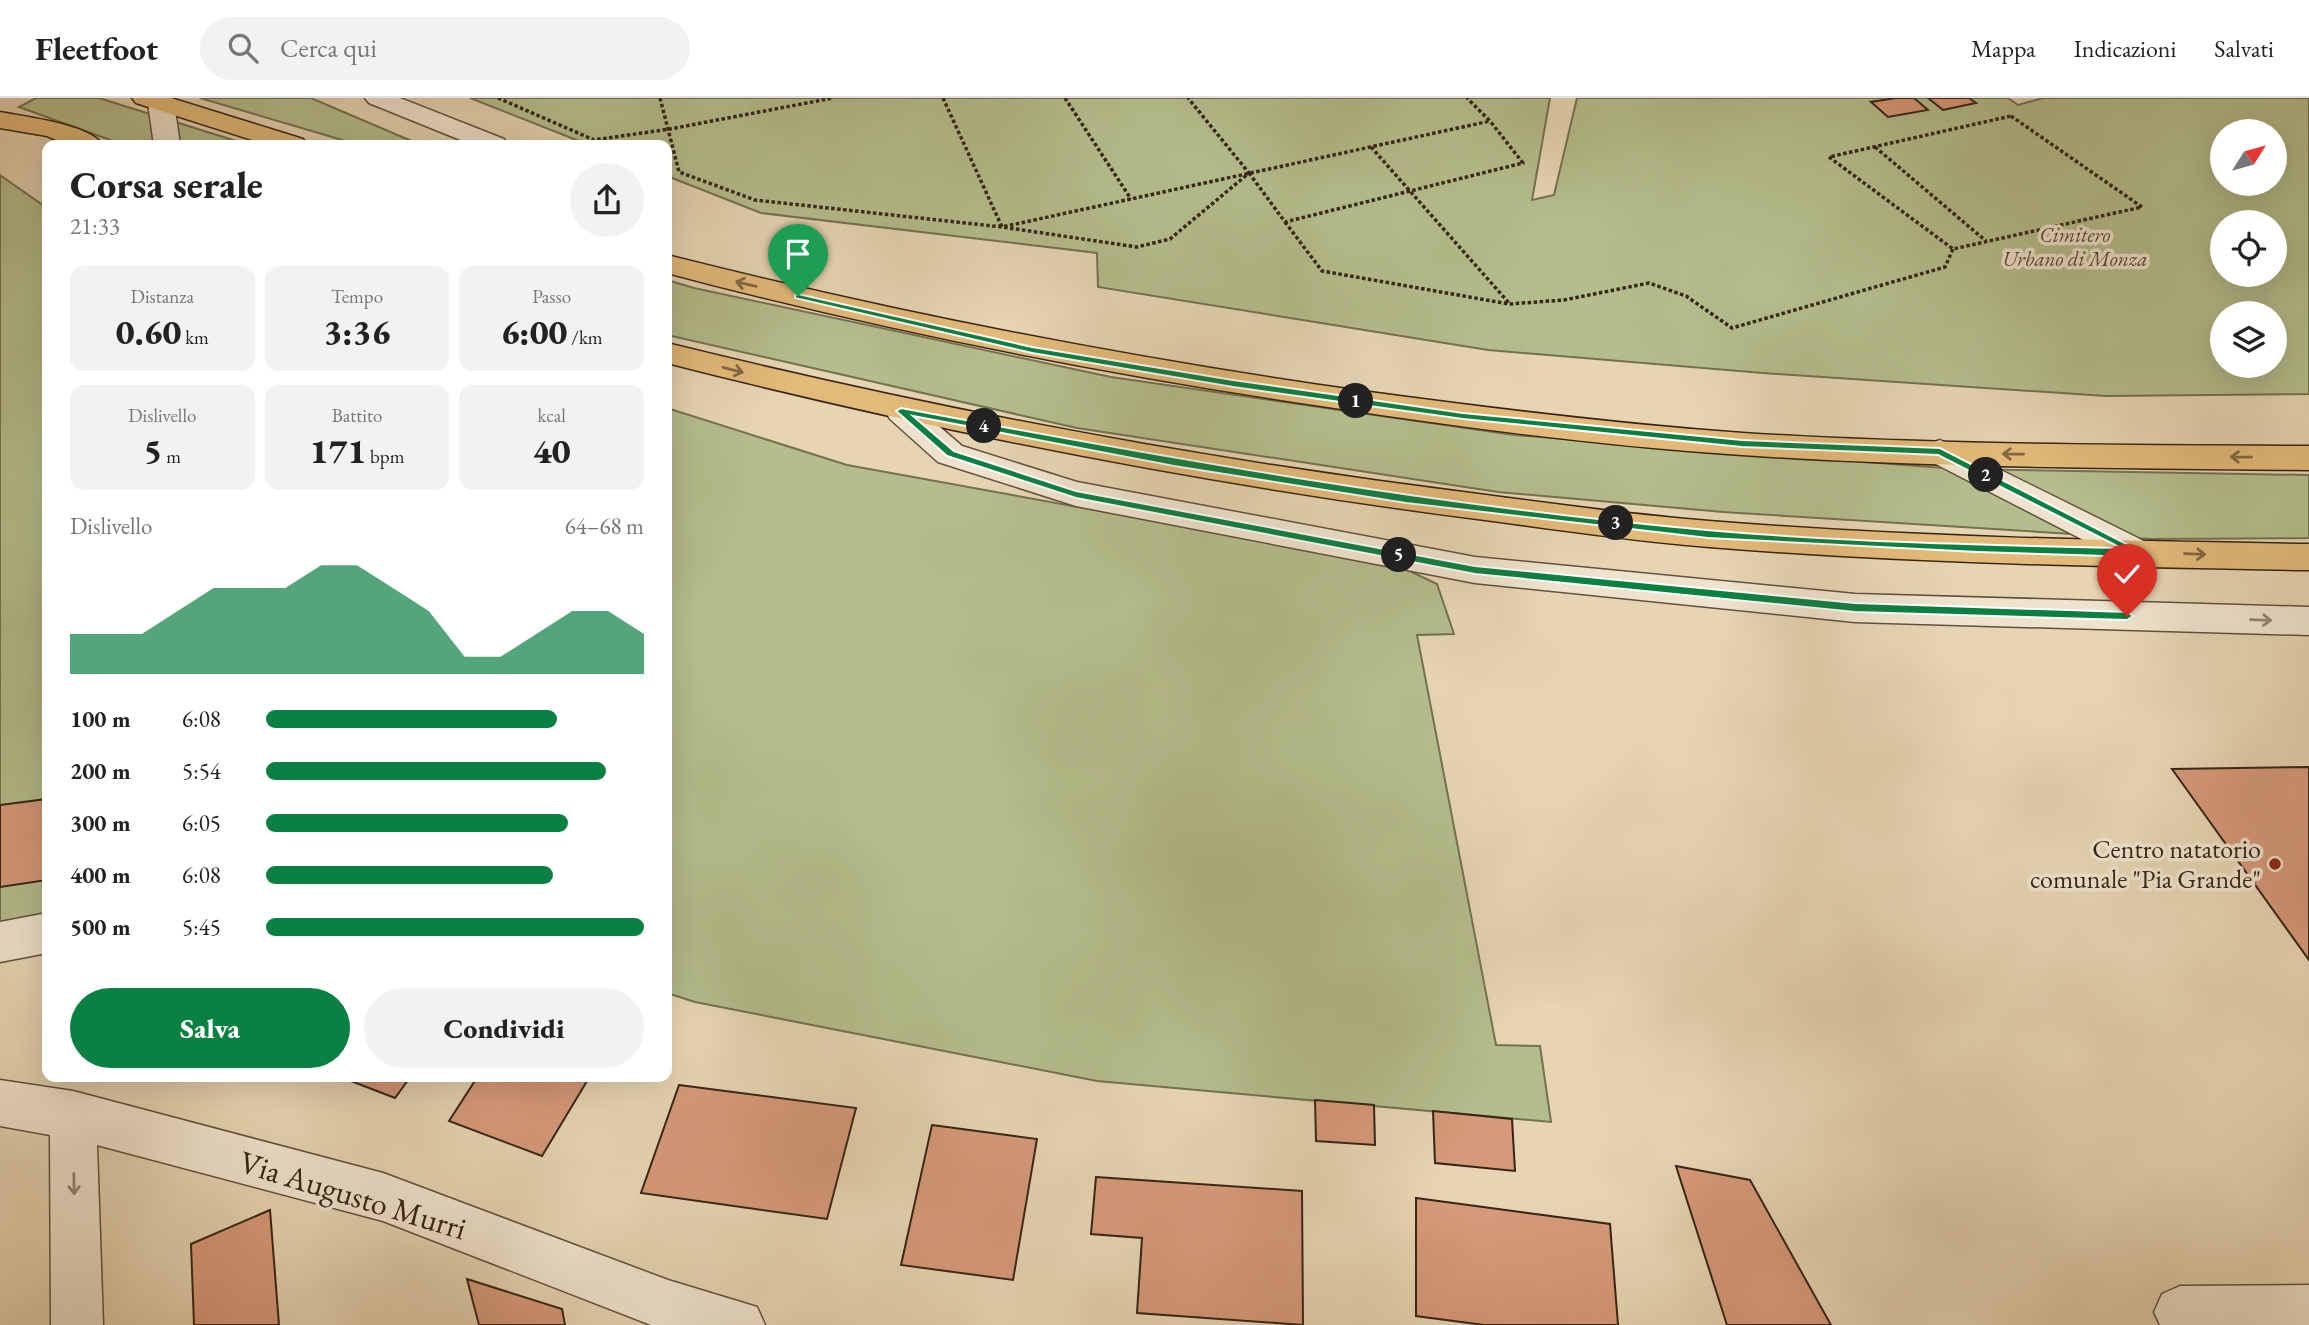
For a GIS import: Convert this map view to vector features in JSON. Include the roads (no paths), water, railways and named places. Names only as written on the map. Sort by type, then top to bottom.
[{"type":"main road","points":[[0,102],[9,98]]},
{"type":"main road","points":[[153,101],[278,140]]},
{"type":"main road","points":[[0,120],[47,128],[77,140]]},
{"type":"main road","points":[[672,265],[1032,350],[1233,384],[1463,416],[1742,444],[1940,452],[2309,458]]},
{"type":"main road","points":[[672,354],[901,411],[1174,462],[1393,497],[1722,535],[1977,549],[2309,557]]},
{"type":"street","points":[[378,98],[483,140]]},
{"type":"street","points":[[153,101],[165,140]]},
{"type":"street","points":[[901,411],[950,454],[1076,494],[1475,570],[1855,608],[2309,621]]},
{"type":"street","points":[[1940,452],[2138,553]]},
{"type":"street","points":[[0,942],[42,934]]},
{"type":"street","name":"Via Augusto Murri","points":[[0,1103],[73,1115],[383,1197],[668,1306],[739,1325]]},
{"type":"street","points":[[73,1115],[77,1325]]},
{"type":"street","points":[[2180,1312],[2309,1311]]},
{"type":"place","name":"Centro natatorio comunale \"Pia Grande\"","points":[[2275,864]]},
{"type":"park label","name":"Cimitero Urbano di Monza","points":[[2075,246]]}]
